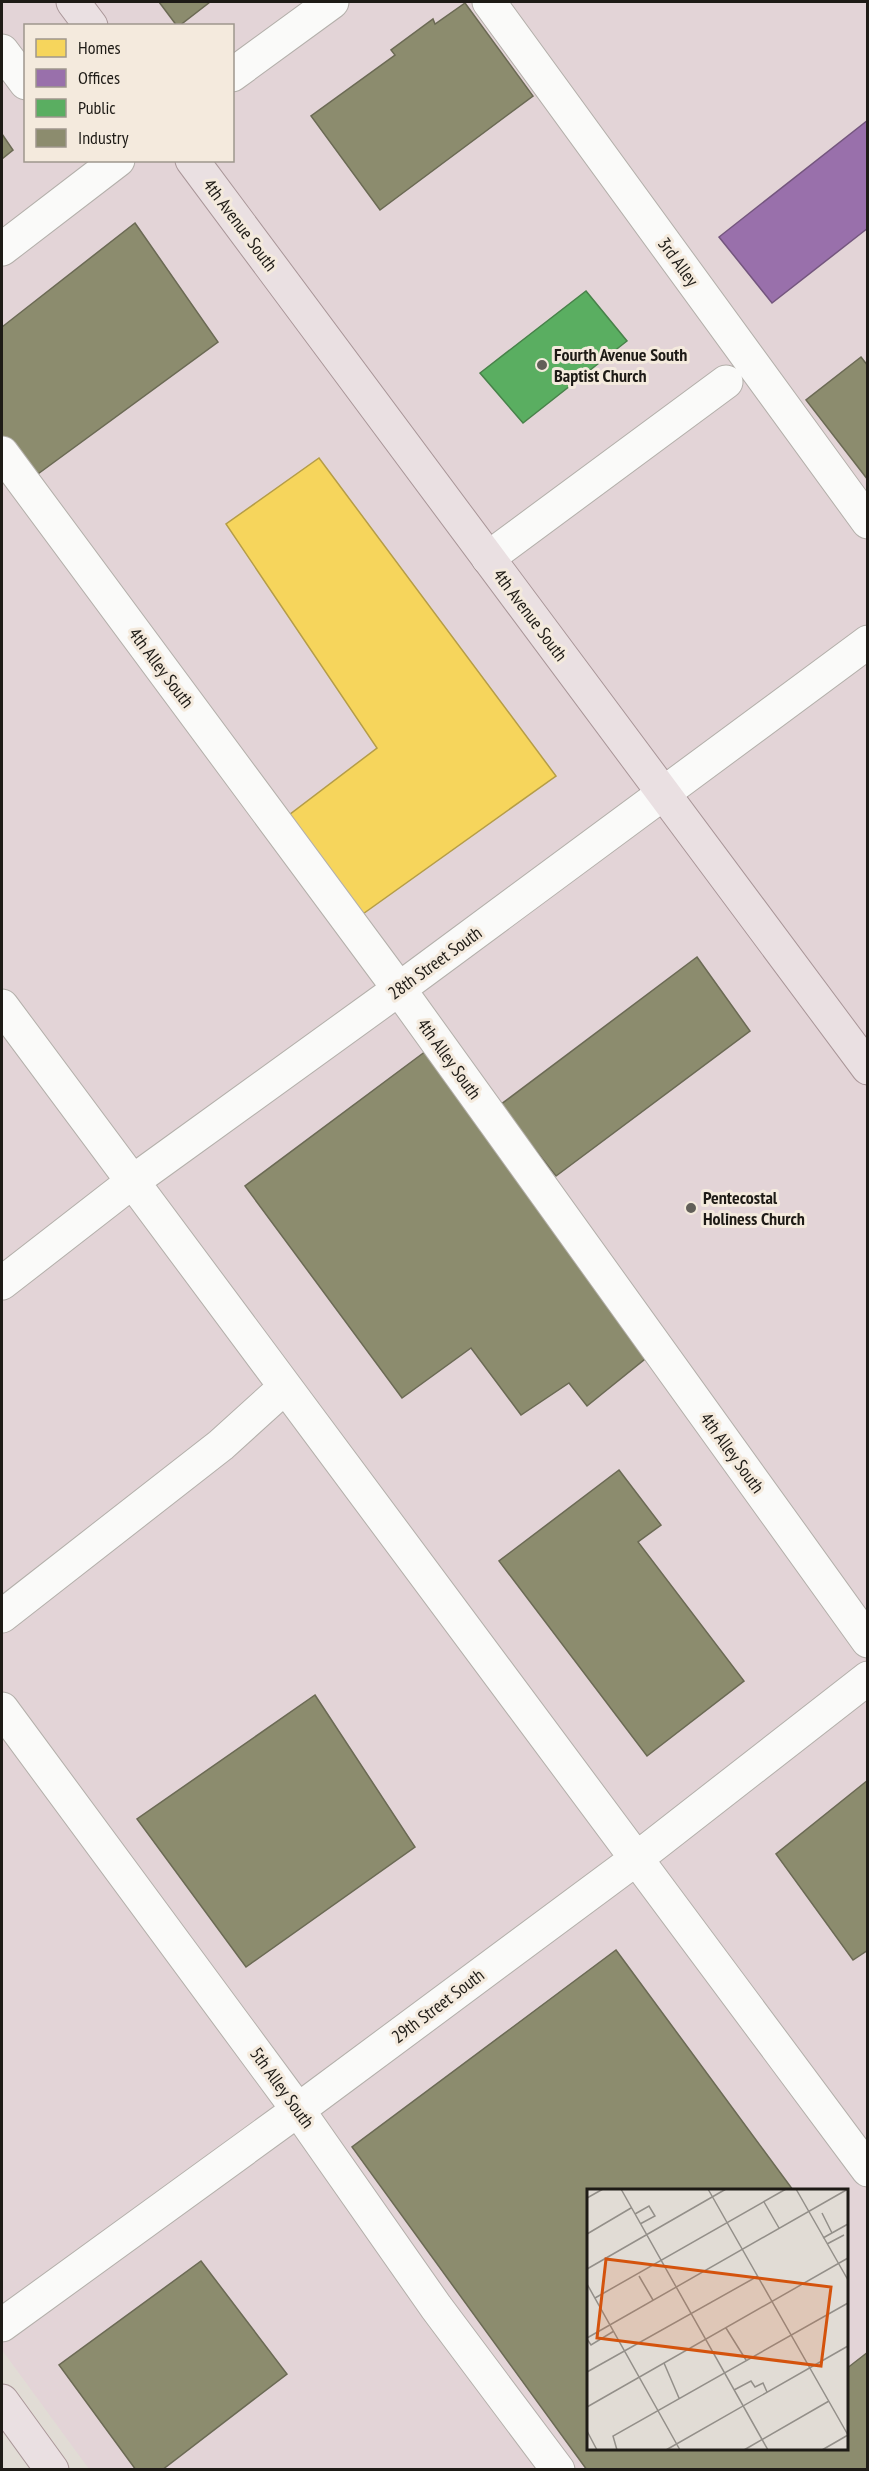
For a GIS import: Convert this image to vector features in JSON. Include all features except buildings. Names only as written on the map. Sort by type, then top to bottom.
[{"type":"main road","points":[[73,2],[90,24]]},
{"type":"main road","name":"4th Avenue South","points":[[193,162],[867,1068]]},
{"type":"main road","points":[[2,2401],[52,2469]]},
{"type":"street","points":[[234,74],[332,2]]},
{"type":"street","name":"3rd Alley","points":[[489,2],[867,522]]},
{"type":"street","points":[[2,51],[24,80]]},
{"type":"street","points":[[2,249],[99,166]]},
{"type":"street","points":[[488,558],[726,382]]},
{"type":"street","name":"4th Alley South","points":[[2,453],[399,989],[867,1641]]},
{"type":"street","name":"28th Street South","points":[[2,1283],[132,1182],[399,989],[867,642]]},
{"type":"street","points":[[2,1006],[867,2170]]},
{"type":"street","points":[[2,1616],[221,1445],[285,1387]]},
{"type":"street","name":"29th Street South","points":[[2,2325],[298,2110],[636,1859],[867,1678]]},
{"type":"street","name":"5th Alley South","points":[[2,1709],[298,2110],[436,2307],[554,2468]]},
{"type":"shaded area","points":[[2,2],[867,2],[867,2469],[89,2469],[2,2350]]},
{"type":"place","name":"Fourth Avenue South Baptist Church","points":[[542,365]]},
{"type":"place","name":"Pentecostal Holiness Church","points":[[691,1208]]}]
